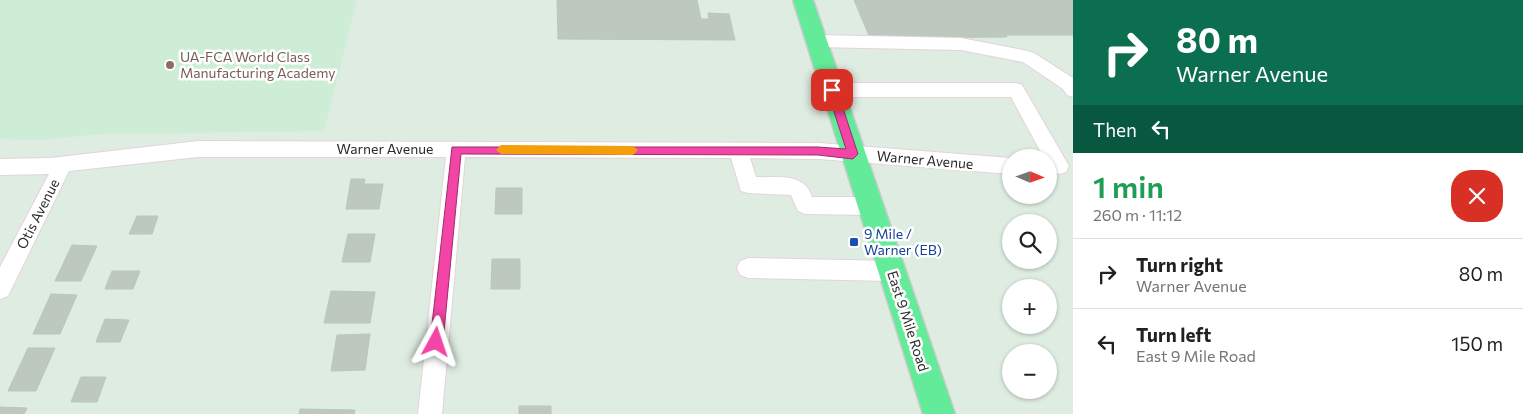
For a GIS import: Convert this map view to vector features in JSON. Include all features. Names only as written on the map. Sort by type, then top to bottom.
[{"type":"main road","name":"East 9 Mile Road","points":[[803,0],[939,414]]},
{"type":"street","points":[[816,41],[962,44],[1028,57],[1068,84],[1073,90]]},
{"type":"street","points":[[832,90],[1016,90],[1060,166]]},
{"type":"street","name":"Warner Avenue","points":[[0,167],[63,165],[198,149],[818,151],[1002,165]]},
{"type":"street","points":[[430,414],[456,150]]},
{"type":"street","points":[[739,151],[748,185],[796,187],[801,192],[805,205],[870,206]]},
{"type":"street","name":"Otis Avenue","points":[[0,290],[63,165]]},
{"type":"street","points":[[748,268],[891,271]]},
{"type":"shaded area","name":"UA-FCA World Class Manufacturing Academy","points":[[0,0],[357,0],[324,131],[105,134],[39,140],[0,139]]},
{"type":"building","points":[[557,0],[697,0],[701,19],[709,19],[708,13],[729,14],[735,40],[558,39]]},
{"type":"building","points":[[854,0],[1073,0],[1073,35],[870,38]]},
{"type":"building","points":[[351,179],[365,179],[364,184],[383,184],[379,209],[346,209]]},
{"type":"building","points":[[496,188],[522,188],[522,214],[495,214]]},
{"type":"building","points":[[137,216],[158,216],[152,234],[129,234]]},
{"type":"building","points":[[348,234],[375,234],[370,262],[342,262]]},
{"type":"building","points":[[72,245],[97,246],[81,281],[55,281]]},
{"type":"building","points":[[492,259],[520,259],[520,289],[491,289]]},
{"type":"building","points":[[112,271],[140,271],[133,289],[105,289]]},
{"type":"building","points":[[331,291],[375,292],[370,323],[324,323]]},
{"type":"building","points":[[51,294],[77,295],[60,334],[33,334]]},
{"type":"building","points":[[105,319],[129,320],[120,342],[96,342]]},
{"type":"building","points":[[370,334],[365,370],[331,371],[337,335]]},
{"type":"building","points":[[28,348],[55,348],[36,391],[8,391]]},
{"type":"building","points":[[81,377],[106,377],[97,402],[71,402]]},
{"type":"building","points":[[519,406],[551,406],[551,414],[519,414]]},
{"type":"building","points":[[0,407],[27,408],[24,414],[0,414]]},
{"type":"building","points":[[300,409],[355,410],[354,414],[299,414]]},
{"type":"slow traffic","points":[[501,150],[633,150]]},
{"type":"place","name":"UA-FCA World Class Manufacturing Academy","points":[[170,65]]},
{"type":"place","name":"9 Mile / Warner (EB)","points":[[854,242]]},
{"type":"route","points":[[436,342],[456,150],[818,151],[853,154],[832,90]]}]
